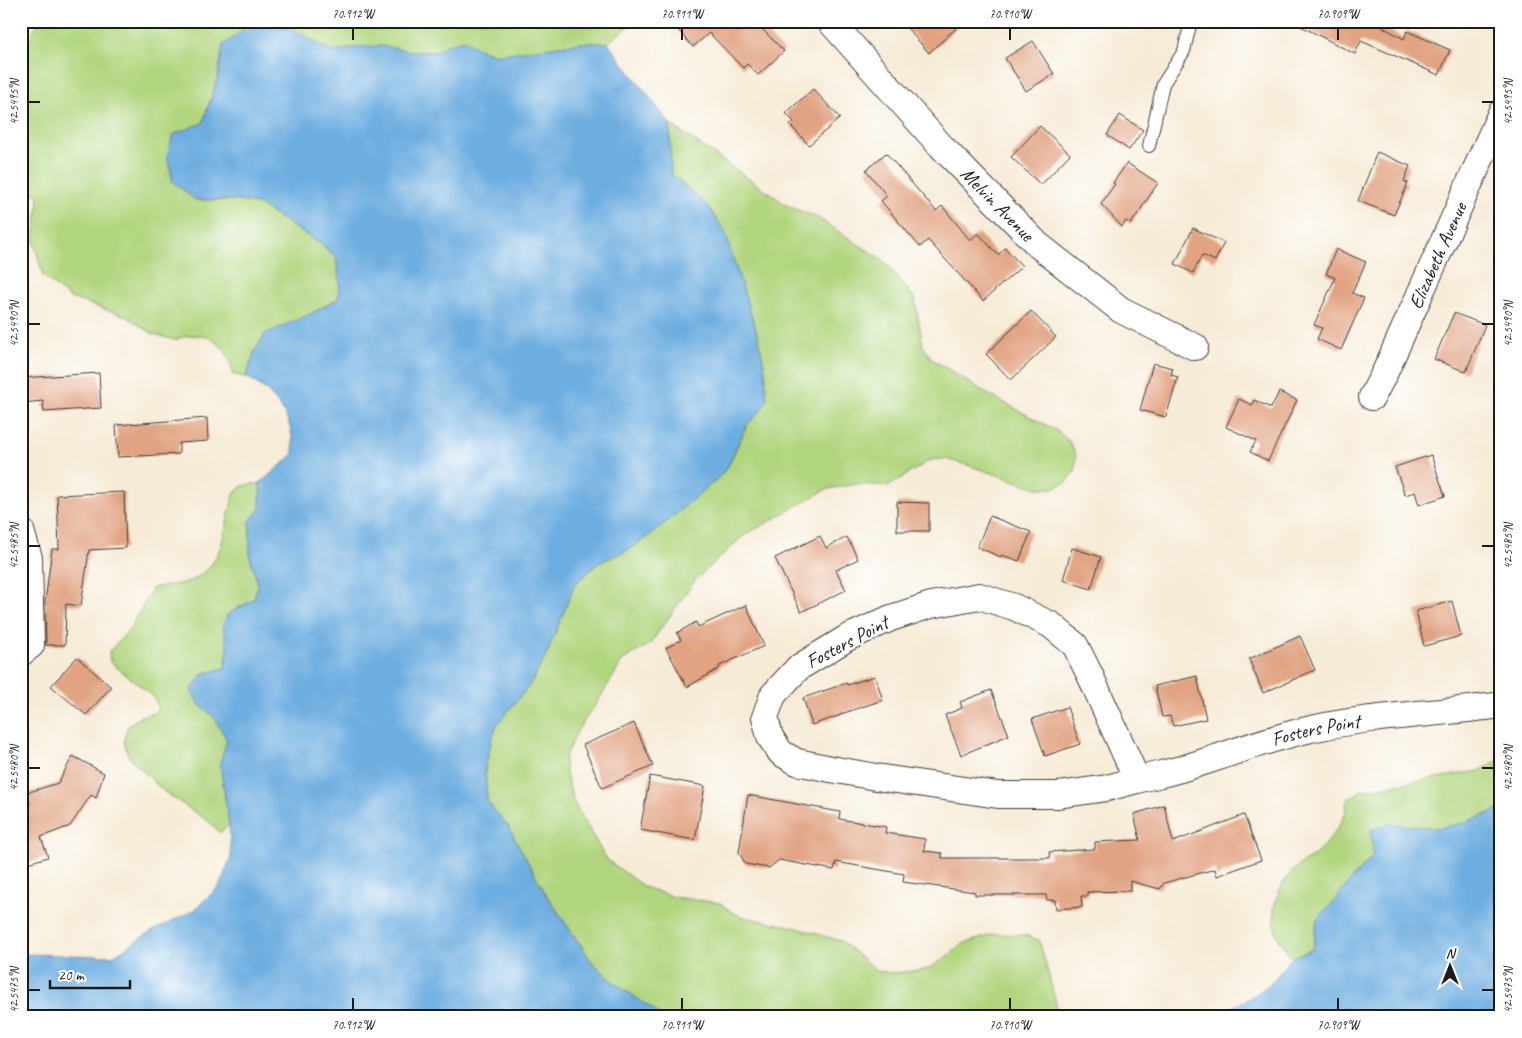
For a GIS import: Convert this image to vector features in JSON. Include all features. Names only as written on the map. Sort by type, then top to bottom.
[{"type":"street","name":"Melvin Avenue","points":[[830,21],[940,145],[1038,245],[1121,310],[1195,347]]},
{"type":"street","name":"Elizabeth Avenue","points":[[1372,397],[1501,113]]},
{"type":"street","points":[[21,531],[29,558],[31,613],[31,645],[21,653]]},
{"type":"street","name":"Fosters Point","points":[[1137,780],[1075,645],[1051,625],[1014,607],[978,596],[931,605],[891,618],[847,638],[798,668],[773,695],[766,717],[770,736],[781,753],[797,762],[876,777],[998,795],[1058,795],[1107,788],[1137,780],[1181,768],[1314,728],[1373,718],[1501,705]]},
{"type":"lane","points":[[1149,146],[1163,84],[1184,50],[1191,21]]},
{"type":"green space","points":[[42,21],[635,21],[608,43],[580,43],[495,55],[465,40],[448,44],[436,52],[416,52],[382,46],[357,47],[333,52],[297,32],[223,45],[218,76],[203,123],[197,200],[233,200],[258,204],[322,245],[336,258],[340,284],[338,299],[312,313],[255,351],[246,377],[233,375],[227,354],[214,341],[196,335],[175,340],[153,334],[126,316],[70,298],[43,276],[34,242],[39,199],[21,178],[21,67],[34,28]]},
{"type":"green space","points":[[670,124],[788,206],[818,218],[884,261],[915,299],[923,346],[932,359],[986,393],[1057,431],[1069,441],[1076,455],[1075,471],[1067,482],[1053,488],[1037,488],[961,463],[945,459],[930,460],[889,486],[858,484],[827,489],[743,536],[696,579],[650,644],[623,660],[579,728],[565,756],[565,771],[574,803],[606,859],[644,887],[674,897],[720,903],[733,913],[748,918],[795,927],[841,941],[877,971],[893,973],[925,970],[938,963],[963,944],[994,934],[1025,935],[1039,940],[1056,1003],[1056,1017],[661,1017],[615,983],[592,962],[547,896],[487,801],[485,769],[492,737],[498,723],[529,686],[545,658],[575,584],[599,563],[628,550],[654,532],[716,480],[727,468],[747,425],[759,413],[765,369],[758,337],[724,230],[706,204],[671,174]]},
{"type":"green space","points":[[260,483],[261,508],[250,521],[250,557],[258,585],[254,599],[228,614],[223,625],[228,650],[225,668],[202,674],[200,705],[214,717],[227,740],[220,763],[229,825],[220,833],[211,823],[163,791],[129,757],[124,742],[129,725],[141,716],[155,713],[158,707],[153,696],[110,662],[109,652],[129,630],[153,588],[189,581],[203,573],[210,566],[220,549],[234,495],[243,486]]},
{"type":"green space","points":[[1501,760],[1501,809],[1463,823],[1439,828],[1388,824],[1373,856],[1317,919],[1313,949],[1291,958],[1278,938],[1274,926],[1276,899],[1284,882],[1290,875],[1300,864],[1315,855],[1333,834],[1344,816],[1347,800],[1362,790],[1479,771]]},
{"type":"water","points":[[274,24],[297,32],[333,52],[357,47],[382,46],[416,52],[435,52],[448,44],[465,40],[495,55],[580,43],[608,43],[670,124],[671,174],[706,204],[724,230],[758,336],[765,369],[767,400],[759,413],[747,425],[727,468],[716,480],[654,532],[628,550],[599,563],[575,584],[545,658],[529,686],[498,723],[492,737],[485,769],[487,801],[508,826],[547,896],[592,962],[615,983],[661,1017],[21,1017],[21,954],[113,956],[149,933],[194,910],[219,887],[231,857],[229,825],[220,763],[227,740],[214,717],[200,705],[191,691],[202,674],[225,668],[228,650],[223,625],[228,614],[254,599],[258,585],[250,557],[250,521],[260,508],[260,483],[293,455],[291,430],[282,409],[267,391],[246,377],[255,351],[265,334],[338,299],[340,284],[336,258],[322,245],[258,204],[233,200],[196,200],[173,182],[167,155],[174,134],[203,123],[218,76],[223,45],[244,30]]},
{"type":"water","points":[[1501,809],[1501,1017],[1200,1017],[1220,1012],[1247,999],[1272,982],[1292,958],[1313,949],[1317,919],[1373,856],[1371,830],[1388,824],[1439,828],[1463,823]]},
{"type":"building","points":[[670,21],[754,21],[784,51],[758,75],[747,64],[743,68],[709,33],[693,47]]},
{"type":"building","points":[[901,21],[964,21],[929,53]]},
{"type":"building","points":[[1291,21],[1372,21],[1404,39],[1407,31],[1450,50],[1439,75],[1361,41],[1355,54]]},
{"type":"building","points":[[1033,41],[1054,74],[1026,91],[1005,58]]},
{"type":"building","points":[[813,89],[840,118],[809,145],[790,125],[794,122],[786,113]]},
{"type":"building","points":[[1120,115],[1143,130],[1129,150],[1107,135]]},
{"type":"building","points":[[1040,126],[1070,154],[1041,185],[1011,157]]},
{"type":"building","points":[[1377,152],[1410,166],[1404,181],[1408,183],[1394,215],[1358,201]]},
{"type":"building","points":[[886,153],[936,211],[942,206],[970,240],[978,233],[998,255],[1005,248],[1022,266],[983,301],[928,240],[920,247],[881,201],[887,196],[866,170]]},
{"type":"building","points":[[1127,163],[1158,183],[1131,224],[1126,221],[1122,227],[1101,204]]},
{"type":"building","points":[[1193,228],[1224,243],[1215,261],[1202,255],[1193,273],[1175,264]]},
{"type":"building","points":[[1336,249],[1366,262],[1352,293],[1364,298],[1341,350],[1317,339],[1322,328],[1314,325],[1335,278],[1326,274]]},
{"type":"building","points":[[1031,311],[1056,337],[1011,380],[986,354]]},
{"type":"building","points":[[1454,313],[1485,325],[1466,372],[1434,359]]},
{"type":"building","points":[[1153,363],[1173,368],[1171,375],[1178,377],[1166,417],[1140,410]]},
{"type":"building","points":[[99,373],[101,408],[44,412],[43,401],[21,403],[21,378]]},
{"type":"building","points":[[1279,392],[1297,400],[1268,461],[1250,452],[1256,441],[1226,427],[1239,399],[1252,405],[1254,400],[1271,408]]},
{"type":"building","points":[[207,418],[208,441],[179,443],[179,454],[118,457],[116,425]]},
{"type":"building","points":[[1431,455],[1445,496],[1419,505],[1415,492],[1405,495],[1395,467]]},
{"type":"building","points":[[124,492],[126,548],[89,550],[81,606],[66,604],[65,645],[46,645],[45,602],[52,549],[59,549],[57,495]]},
{"type":"building","points":[[897,502],[929,503],[929,531],[897,531]]},
{"type":"building","points":[[990,516],[1031,532],[1019,561],[1002,555],[1001,557],[977,547]]},
{"type":"building","points":[[820,536],[826,548],[847,537],[858,559],[836,570],[846,590],[801,612],[775,558]]},
{"type":"building","points":[[1072,548],[1101,557],[1091,589],[1063,580]]},
{"type":"building","points":[[1452,601],[1461,636],[1424,646],[1416,611]]},
{"type":"building","points":[[746,605],[764,646],[719,666],[720,668],[687,687],[666,648],[681,640],[677,633],[696,622],[698,627]]},
{"type":"building","points":[[1300,636],[1315,670],[1263,693],[1249,659]]},
{"type":"building","points":[[77,657],[111,687],[86,715],[51,686]]},
{"type":"building","points":[[875,676],[883,700],[812,725],[803,698]]},
{"type":"building","points":[[1197,676],[1206,719],[1173,726],[1170,716],[1162,717],[1155,686]]},
{"type":"building","points":[[991,690],[1009,735],[961,755],[945,715],[962,708],[960,702]]},
{"type":"building","points":[[1067,707],[1080,744],[1045,756],[1032,719]]},
{"type":"building","points":[[634,723],[653,766],[602,788],[583,745]]},
{"type":"building","points":[[73,756],[104,773],[96,798],[91,795],[70,826],[41,837],[48,857],[21,865],[21,791],[23,790],[29,805],[26,793],[58,783]]},
{"type":"building","points":[[650,776],[705,786],[695,840],[640,830]]},
{"type":"building","points":[[748,795],[840,812],[839,819],[886,827],[885,833],[925,839],[924,851],[942,853],[942,858],[1050,858],[1049,852],[1095,849],[1095,842],[1140,840],[1134,814],[1164,805],[1173,842],[1244,815],[1261,860],[1217,876],[1215,869],[1164,883],[1160,889],[1130,881],[1130,891],[1087,892],[1088,896],[1081,896],[1082,907],[1056,909],[1055,900],[1047,900],[1046,895],[975,895],[975,892],[903,882],[904,874],[836,862],[834,870],[779,860],[769,868],[745,864],[739,852]]}]
